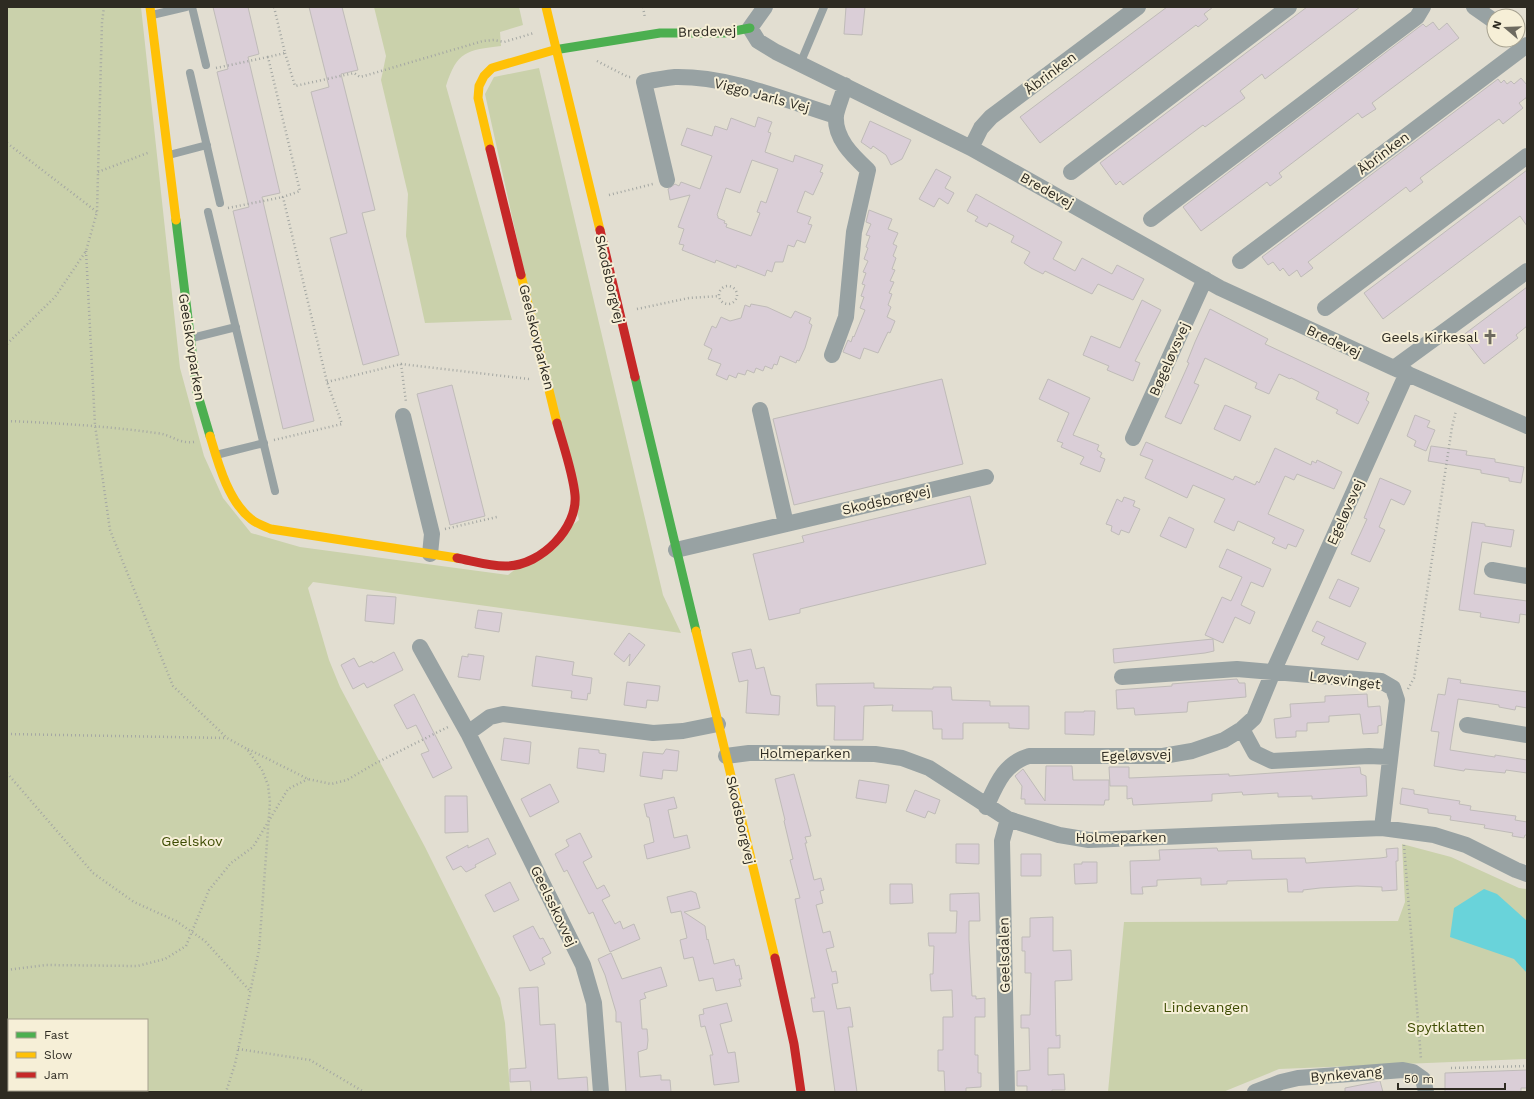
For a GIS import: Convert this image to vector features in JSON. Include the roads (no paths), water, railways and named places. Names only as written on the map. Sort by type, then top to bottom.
[{"type":"street","name":"Skodsborgvej","points":[[546,7],[618,312],[777,967],[794,1044],[802,1092]]},
{"type":"street","points":[[750,28],[765,7]]},
{"type":"street","name":"Åbrinken","points":[[971,148],[981,128],[991,117],[1138,7]]},
{"type":"street","points":[[1071,172],[1289,7]]},
{"type":"street","points":[[1151,219],[1417,17],[1423,7]]},
{"type":"street","points":[[1474,7],[1486,15]]},
{"type":"street","name":"Geelskovparken","points":[[150,11],[189,339],[197,392],[210,439],[235,500],[249,518],[271,529],[508,566],[527,562],[549,548],[564,532],[573,516],[575,495],[478,98],[479,86],[484,76],[492,68],[557,49]]},
{"type":"street","name":"Bredevej","points":[[557,49],[660,33],[724,33],[750,28],[758,41],[776,52],[846,85],[971,148],[1205,279],[1459,397],[1527,426]]},
{"type":"street","name":"Åbrinken","points":[[1240,261],[1520,48]]},
{"type":"street","name":"Viggo Jarls Vej","points":[[667,180],[644,82],[674,77],[705,79],[742,86],[836,116]]},
{"type":"street","points":[[832,354],[846,317],[854,232],[868,170],[848,152],[839,135],[836,116],[846,85]]},
{"type":"street","points":[[1325,308],[1527,156]]},
{"type":"street","points":[[1400,370],[1527,271]]},
{"type":"street","name":"Bøgeløvsvej","points":[[1133,438],[1205,279]]},
{"type":"street","name":"Egeløvsvej","points":[[986,806],[1000,779],[1016,760],[1029,756],[1163,756],[1192,751],[1224,740],[1242,729],[1254,718],[1400,370]]},
{"type":"street","points":[[760,410],[786,524]]},
{"type":"street","points":[[402,416],[432,534],[430,554]]},
{"type":"street","name":"Skodsborgvej","points":[[676,550],[986,477]]},
{"type":"street","points":[[1492,570],[1527,576]]},
{"type":"street","name":"Geelsskovvej","points":[[420,647],[464,726],[583,965],[594,1003],[601,1092]]},
{"type":"street","points":[[1122,676],[1237,669],[1273,672]]},
{"type":"street","name":"Løvsvinget","points":[[1273,672],[1381,681],[1393,688],[1397,700],[1382,828]]},
{"type":"street","points":[[464,726],[503,714],[653,733],[683,731],[718,724]]},
{"type":"street","points":[[1467,725],[1527,735]]},
{"type":"street","points":[[1242,729],[1255,753],[1272,761],[1369,756],[1390,757]]},
{"type":"street","name":"Holmeparken","points":[[726,756],[749,753],[875,754],[902,758],[929,768],[1008,819],[1059,835],[1089,840],[1382,828],[1434,835],[1466,845],[1527,874]]},
{"type":"street","name":"Geelsdalen","points":[[1007,1092],[1002,841],[1008,819]]},
{"type":"street","name":"Bynkevang","points":[[1255,1092],[1281,1082],[1298,1078],[1403,1070],[1413,1072],[1424,1085]]},
{"type":"lane","points":[[150,11],[186,7]]},
{"type":"lane","points":[[192,7],[210,66]]},
{"type":"lane","points":[[800,64],[824,7]]},
{"type":"lane","points":[[190,73],[220,203]]},
{"type":"lane","points":[[167,155],[207,146]]},
{"type":"lane","points":[[208,212],[275,490]]},
{"type":"lane","points":[[189,339],[236,327]]},
{"type":"lane","points":[[216,455],[264,443]]},
{"type":"water","points":[[1484,889],[1497,894],[1527,921],[1527,973],[1514,959],[1450,937],[1454,908]]},
{"type":"place","name":"Geels Kirkesal","points":[[1490,337]]},
{"type":"park label","name":"Geelskov","points":[[192,841]]},
{"type":"park label","name":"Lindevangen","points":[[1206,1007]]},
{"type":"park label","name":"Spytklatten","points":[[1446,1027]]}]
